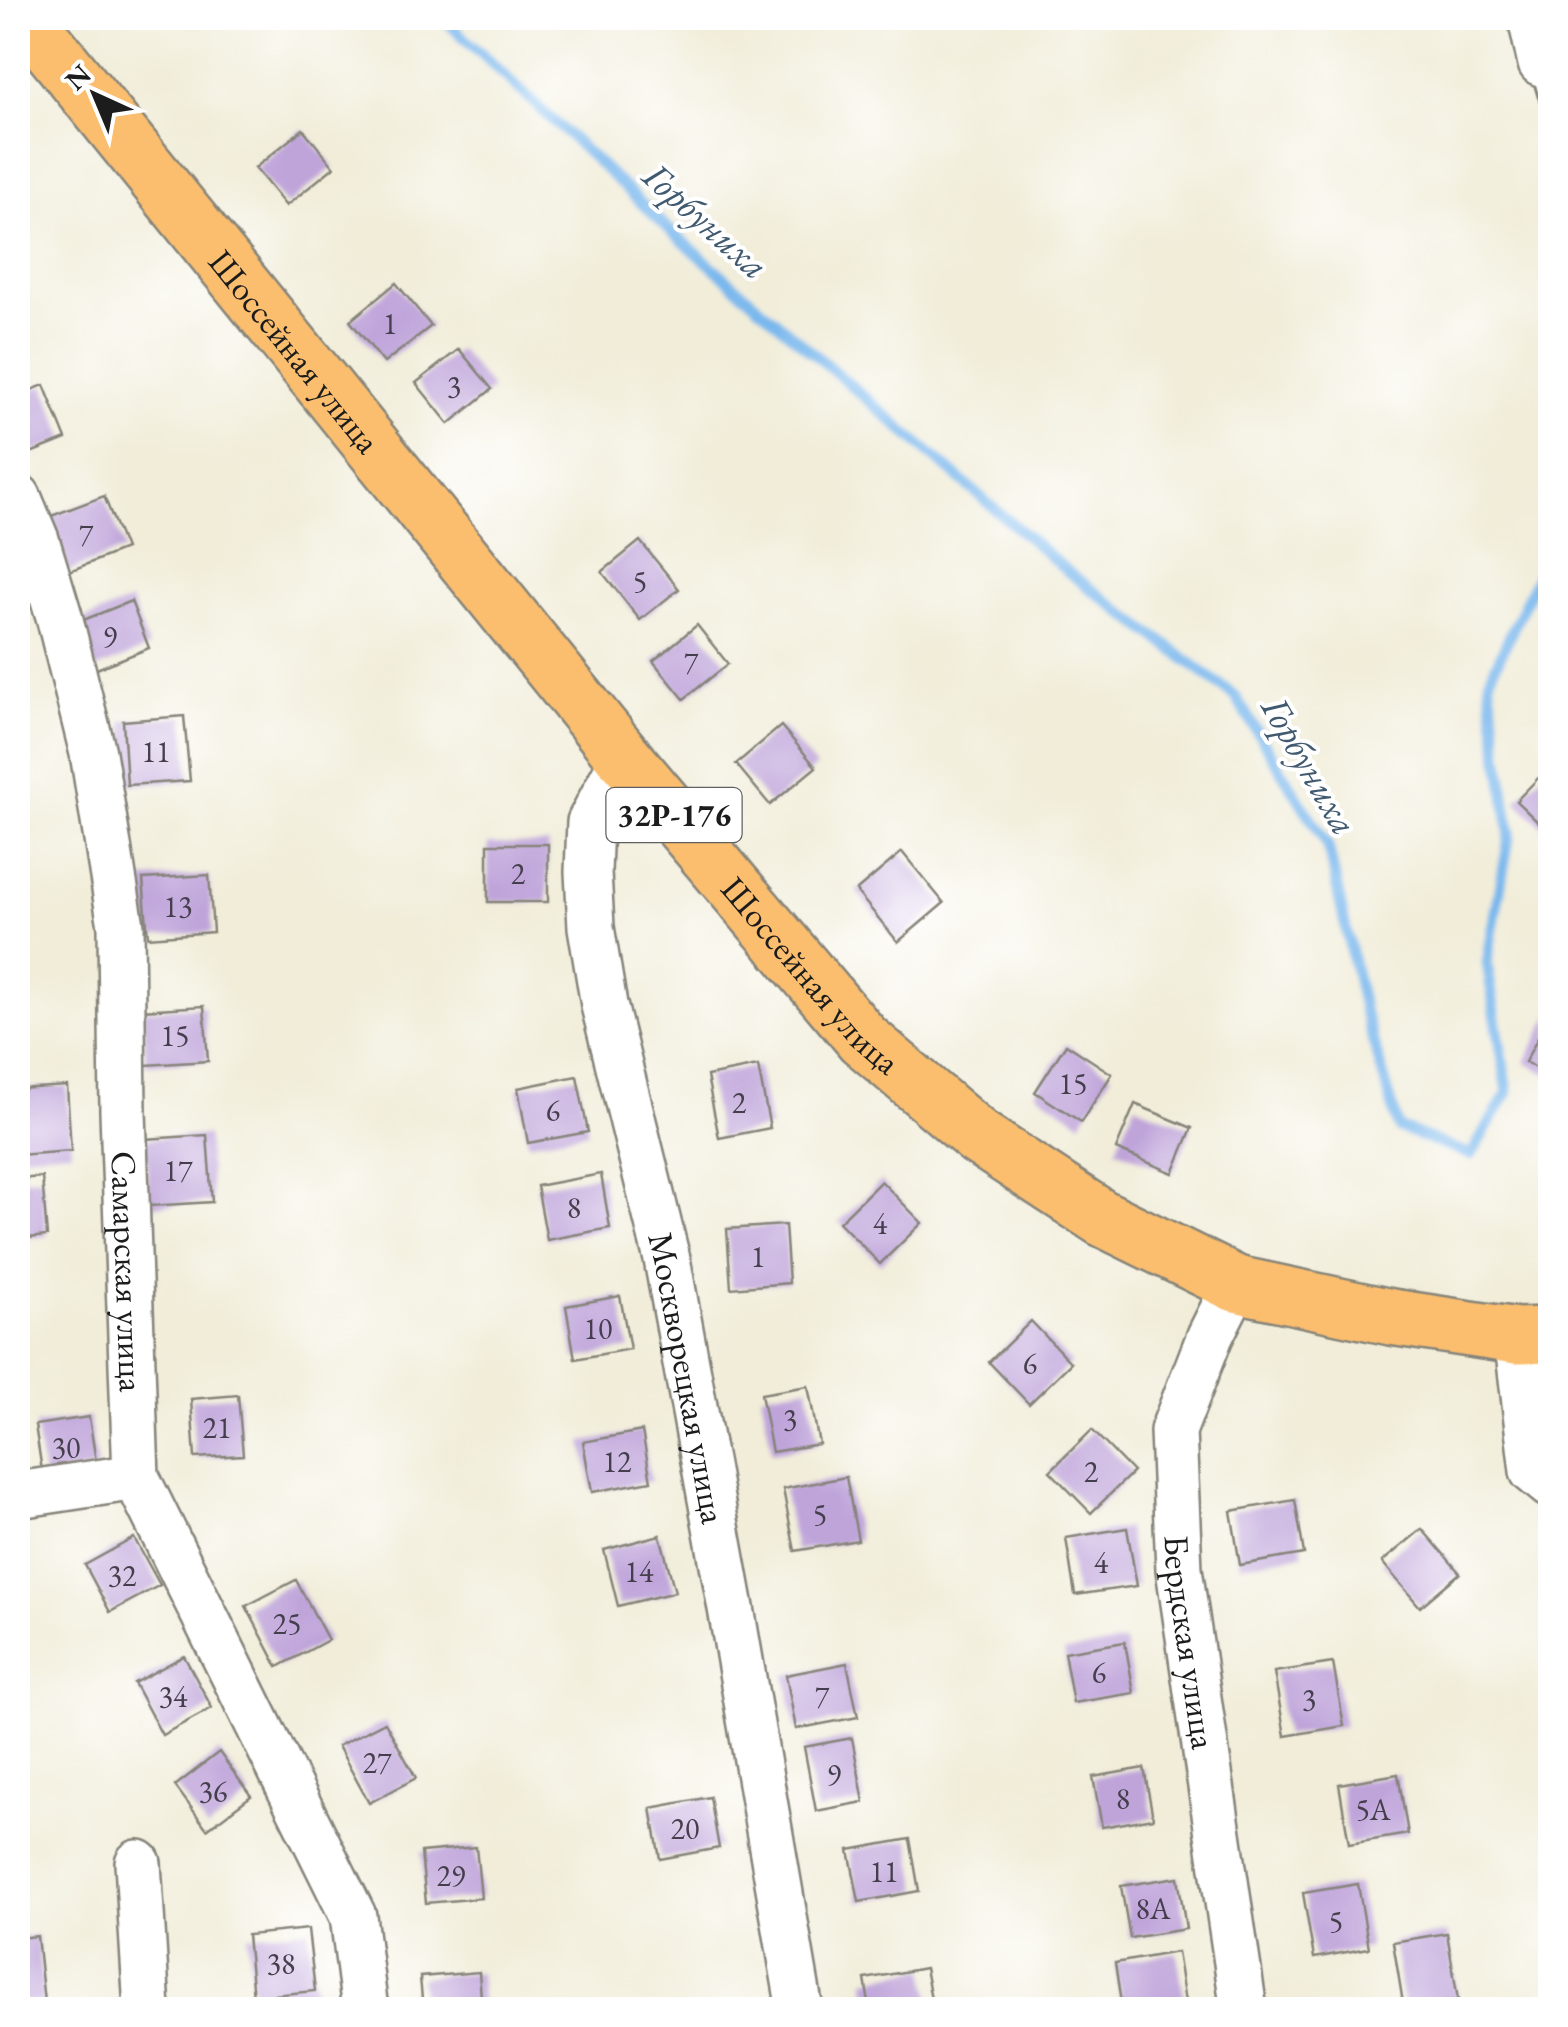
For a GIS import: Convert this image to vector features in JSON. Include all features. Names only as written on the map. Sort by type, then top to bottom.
[{"type":"main road","name":"Шоссейная улица","points":[[26,18],[624,756],[863,1039],[978,1138],[1102,1218],[1236,1284],[1391,1317],[1534,1335]]},
{"type":"street","points":[[1531,18],[1546,78]]},
{"type":"street","name":"Самарская улица","points":[[18,497],[60,616],[85,718],[121,926],[122,1112],[136,1477],[353,1916],[365,2010]]},
{"type":"street","name":"Москворецкая улица","points":[[624,756],[590,822],[591,926],[608,1023],[670,1278],[800,2010]]},
{"type":"street","name":"Бердская улица","points":[[1236,1284],[1210,1336],[1174,1431],[1179,1569],[1244,2010]]},
{"type":"street","points":[[1534,1335],[1533,1471],[1550,1486]]},
{"type":"street","points":[[18,1496],[136,1477]]},
{"type":"street","points":[[138,1864],[147,2010]]},
{"type":"building","points":[[303,129],[334,167],[286,206],[255,168]]},
{"type":"building","points":[[396,283],[431,326],[384,363],[350,321]]},
{"type":"building","points":[[459,349],[492,389],[449,424],[416,383]]},
{"type":"building","points":[[44,385],[66,439],[18,458],[18,395]]},
{"type":"building","points":[[104,496],[125,549],[67,572],[46,518]]},
{"type":"building","points":[[640,541],[679,589],[640,620],[602,572]]},
{"type":"building","points":[[131,601],[149,648],[89,672],[71,625]]},
{"type":"building","points":[[697,625],[728,664],[684,699],[653,661]]},
{"type":"building","points":[[184,716],[190,781],[127,785],[123,721]]},
{"type":"building","points":[[18,726],[22,726],[26,783],[18,784]]},
{"type":"building","points":[[781,726],[816,767],[770,805],[736,764]]},
{"type":"building","points":[[1550,766],[1550,834],[1516,801]]},
{"type":"building","points":[[488,844],[548,844],[548,902],[488,902]]},
{"type":"building","points":[[902,852],[944,903],[898,942],[856,891]]},
{"type":"building","points":[[209,875],[213,932],[148,937],[143,879]]},
{"type":"building","points":[[204,1006],[208,1061],[146,1065],[142,1010]]},
{"type":"building","points":[[1550,1015],[1550,1076],[1525,1062]]},
{"type":"building","points":[[1066,1044],[1112,1074],[1081,1122],[1035,1092]]},
{"type":"building","points":[[758,1066],[770,1128],[719,1138],[707,1076]]},
{"type":"building","points":[[577,1076],[588,1132],[528,1143],[518,1088]]},
{"type":"building","points":[[67,1086],[71,1151],[18,1155],[18,1089]]},
{"type":"building","points":[[1135,1104],[1192,1128],[1173,1173],[1116,1149]]},
{"type":"building","points":[[207,1135],[212,1202],[149,1206],[145,1139]]},
{"type":"building","points":[[601,1174],[610,1228],[547,1240],[537,1186]]},
{"type":"building","points":[[42,1177],[47,1236],[18,1239],[18,1179]]},
{"type":"building","points":[[881,1181],[922,1223],[880,1264],[839,1222]]},
{"type":"building","points":[[785,1225],[789,1283],[731,1288],[727,1229]]},
{"type":"building","points":[[620,1296],[630,1349],[575,1359],[566,1306]]},
{"type":"building","points":[[1031,1321],[1071,1363],[1029,1404],[989,1362]]},
{"type":"building","points":[[808,1386],[819,1444],[772,1452],[761,1394]]},
{"type":"building","points":[[238,1395],[243,1455],[195,1458],[191,1399]]},
{"type":"building","points":[[89,1417],[97,1468],[43,1477],[35,1425]]},
{"type":"building","points":[[1092,1430],[1133,1472],[1091,1513],[1050,1471]]},
{"type":"building","points":[[642,1431],[651,1481],[592,1492],[583,1442]]},
{"type":"building","points":[[846,1477],[858,1540],[795,1551],[783,1489]]},
{"type":"building","points":[[1295,1500],[1304,1554],[1240,1565],[1231,1511]]},
{"type":"building","points":[[1127,1528],[1137,1586],[1075,1595],[1066,1538]]},
{"type":"building","points":[[1422,1529],[1460,1573],[1420,1607],[1382,1562]]},
{"type":"building","points":[[660,1535],[675,1592],[618,1606],[604,1550]]},
{"type":"building","points":[[134,1538],[160,1585],[110,1612],[85,1565]]},
{"type":"building","points":[[296,1580],[328,1640],[278,1667],[246,1606]]},
{"type":"building","points":[[1125,1642],[1134,1693],[1073,1703],[1064,1652]]},
{"type":"building","points":[[184,1656],[212,1708],[162,1735],[134,1683]]},
{"type":"building","points":[[847,1663],[858,1717],[796,1729],[786,1675]]},
{"type":"building","points":[[1333,1663],[1344,1726],[1285,1736],[1274,1672]]},
{"type":"building","points":[[385,1722],[416,1778],[369,1803],[338,1746]]},
{"type":"building","points":[[852,1738],[864,1802],[816,1811],[804,1747]]},
{"type":"building","points":[[219,1752],[251,1796],[207,1829],[175,1786]]},
{"type":"building","points":[[1144,1768],[1153,1818],[1102,1827],[1093,1777]]},
{"type":"building","points":[[1398,1774],[1408,1834],[1349,1844],[1339,1784]]},
{"type":"building","points":[[710,1797],[719,1848],[660,1859],[651,1808]]},
{"type":"building","points":[[910,1839],[919,1891],[859,1902],[849,1850]]},
{"type":"building","points":[[476,1847],[481,1898],[426,1903],[421,1852]]},
{"type":"building","points":[[1178,1877],[1186,1929],[1130,1938],[1121,1886]]},
{"type":"building","points":[[1358,1884],[1369,1948],[1314,1958],[1303,1893]]},
{"type":"building","points":[[308,1929],[315,1991],[253,1997],[247,1935]]},
{"type":"building","points":[[1447,1933],[1458,2000],[1404,2009],[1393,1942]]},
{"type":"building","points":[[37,1936],[44,2002],[18,2004],[18,1938]]},
{"type":"building","points":[[1177,1952],[1185,2002],[1122,2010],[1115,1963]]},
{"type":"building","points":[[925,1968],[933,2010],[870,2010],[865,1979]]},
{"type":"building","points":[[479,1972],[482,2010],[423,2010],[420,1977]]},
{"type":"waterway","name":"Горбуниха","points":[[443,18],[671,231],[1067,571],[1235,696],[1328,846],[1363,1008],[1399,1128],[1471,1155],[1508,1092],[1487,963],[1510,832],[1489,680],[1550,549]]}]
